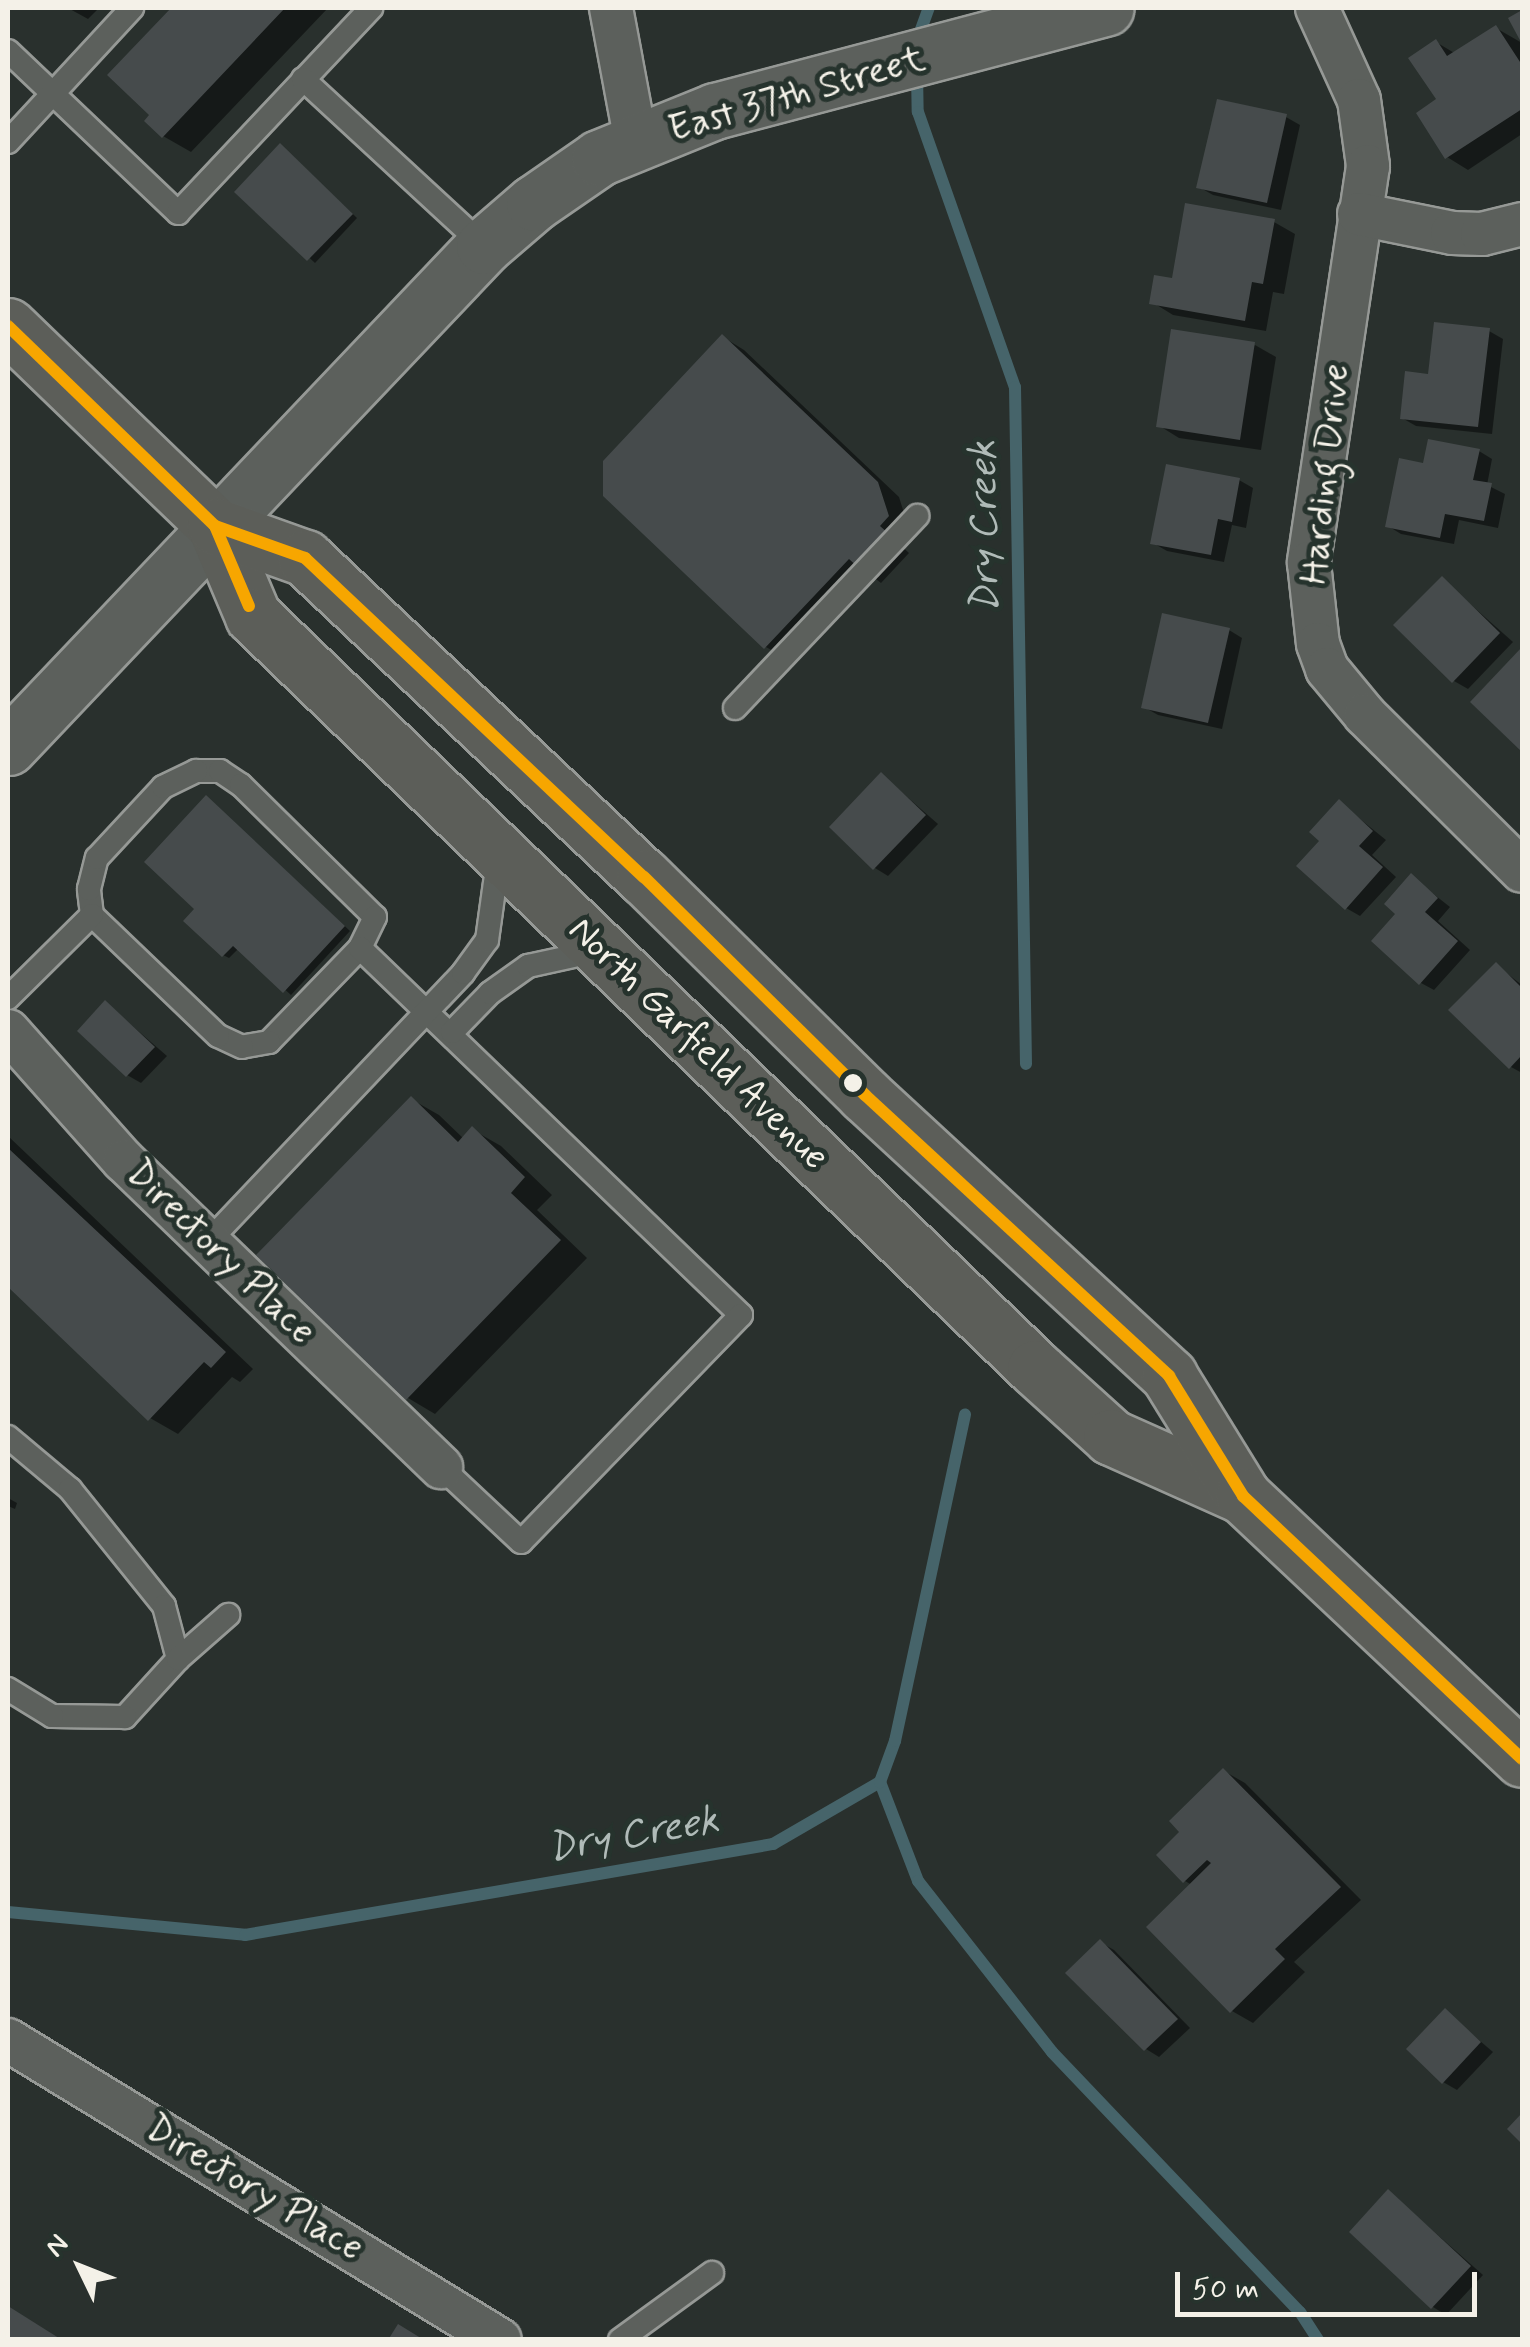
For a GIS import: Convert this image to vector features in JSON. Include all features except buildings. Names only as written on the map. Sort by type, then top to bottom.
[{"type":"highway","name":"North Garfield Avenue","points":[[8,326],[214,526],[253,616],[1111,1438],[1243,1496]]},
{"type":"highway","name":"North Garfield Avenue","points":[[214,526],[306,558],[866,1095],[1169,1376],[1243,1496],[1522,1759]]},
{"type":"main road","name":"East 37th Street","points":[[8,747],[484,246],[534,202],[599,158],[714,111],[852,78],[1106,8]]},
{"type":"street","points":[[611,8],[636,140]]},
{"type":"street","name":"Harding Drive","points":[[1317,8],[1359,100],[1368,166],[1310,563],[1318,644],[1328,670],[1365,714],[1522,871]]},
{"type":"street","points":[[1359,214],[1452,233],[1482,234],[1522,224]]},
{"type":"street","name":"Directory Place","points":[[8,1031],[124,1161],[441,1468]]},
{"type":"street","name":"Directory Place","points":[[8,2040],[500,2340]]},
{"type":"lane","points":[[8,142],[132,8]]},
{"type":"lane","points":[[8,51],[178,213],[371,8]]},
{"type":"lane","points":[[304,80],[484,246]]},
{"type":"lane","points":[[736,708],[917,516]]},
{"type":"lane","points":[[196,771],[220,771],[241,785],[375,917],[360,948],[269,1042],[242,1047],[218,1036],[92,915],[89,889],[97,858],[163,787],[196,771]]},
{"type":"lane","points":[[208,1242],[428,1011],[488,940],[498,852]]},
{"type":"lane","points":[[8,998],[92,915]]},
{"type":"lane","points":[[360,948],[452,1032],[742,1315],[521,1542],[441,1468]]},
{"type":"lane","points":[[452,1032],[490,993],[528,966],[600,950]]},
{"type":"lane","points":[[8,1437],[70,1489],[164,1606],[178,1659]]},
{"type":"lane","points":[[8,1689],[52,1716],[125,1716],[178,1659],[228,1615]]},
{"type":"lane","points":[[620,2340],[712,2274]]},
{"type":"waterway","name":"Dry Creek","points":[[916,43],[929,8]]},
{"type":"waterway","name":"Dry Creek","points":[[917,73],[918,112],[1015,387],[1026,1064]]},
{"type":"waterway","name":"Dry Creek","points":[[8,1912],[245,1935],[773,1844],[880,1782],[895,1741],[965,1414]]},
{"type":"waterway","points":[[880,1782],[918,1881],[1052,2052],[1300,2312],[1318,2340]]},
{"type":"transit line","points":[[8,326],[215,526],[249,606]]},
{"type":"transit line","points":[[215,526],[305,558],[644,877],[865,1095],[1169,1376],[1243,1496],[1522,1759]]}]
